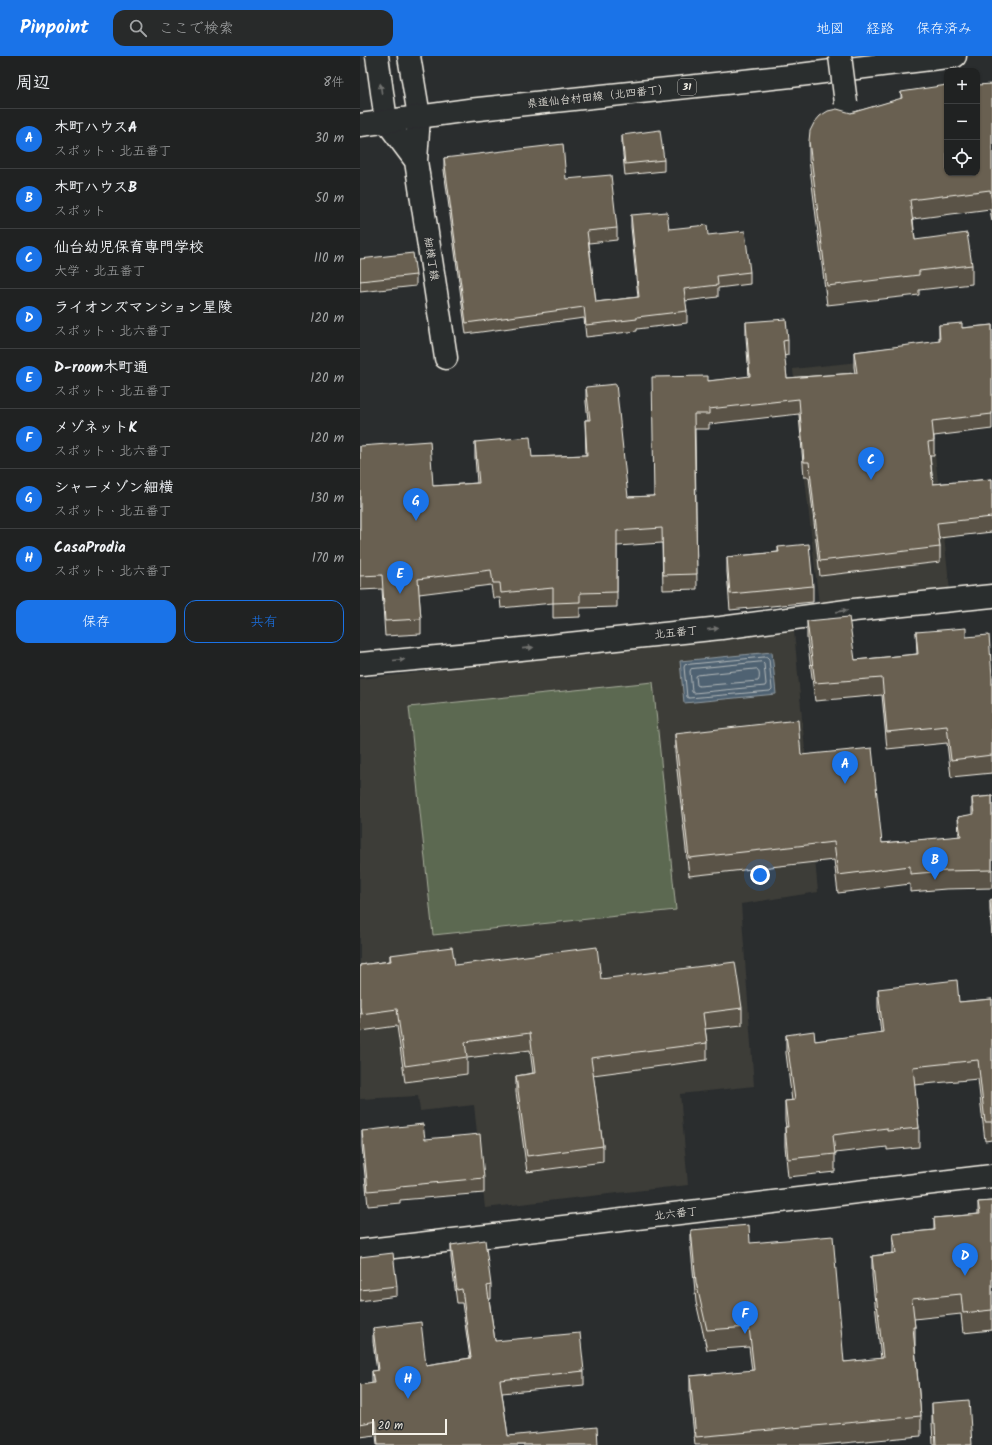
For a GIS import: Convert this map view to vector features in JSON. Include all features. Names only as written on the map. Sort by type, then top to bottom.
[{"type":"street","points":[[376,56],[386,121],[416,161]]},
{"type":"street","name":"細横丁線","points":[[409,56],[419,116],[416,161],[446,358]]},
{"type":"street","points":[[840,56],[846,103]]},
{"type":"street","name":"県道仙台村田線（北四番丁）","points":[[360,125],[419,116],[791,76],[955,56]]},
{"type":"street","name":"北五番丁","points":[[360,664],[705,630],[854,610],[992,596]]},
{"type":"street","name":"北六番丁","points":[[360,1250],[992,1176]]},
{"type":"shaded area","points":[[924,355],[950,591],[819,605],[793,369]]},
{"type":"shaded area","points":[[794,631],[818,892],[741,904],[754,1086],[680,1094],[688,1185],[485,1208],[474,1105],[420,1111],[418,1096],[360,1099],[360,679]]},
{"type":"green space","points":[[653,682],[676,910],[433,935],[409,707]]},
{"type":"water","points":[[772,652],[776,694],[684,703],[680,661]]},
{"type":"building","points":[[992,84],[992,202],[990,190],[910,200],[915,240],[967,233],[972,265],[919,271],[919,275],[827,286],[809,141],[810,131],[814,123],[820,116],[828,111],[837,109],[851,113],[902,98],[901,92],[944,85],[944,176],[980,176],[980,85]]},
{"type":"building","points":[[660,130],[664,160],[625,164],[622,135]]},
{"type":"building","points":[[563,144],[566,179],[611,175],[617,228],[587,231],[596,302],[639,297],[631,215],[667,212],[669,229],[707,225],[708,235],[745,231],[750,272],[717,276],[718,285],[684,289],[687,311],[586,325],[584,307],[466,323],[444,158]]},
{"type":"building","points":[[413,253],[416,275],[360,281],[360,259]]},
{"type":"building","points":[[786,319],[788,340],[783,341],[787,378],[857,373],[854,352],[940,341],[939,325],[962,323],[962,328],[992,325],[992,414],[932,421],[934,441],[928,442],[933,484],[992,479],[992,517],[937,523],[940,547],[820,561],[809,462],[804,462],[799,399],[709,409],[709,414],[694,414],[697,574],[663,575],[662,528],[617,531],[617,592],[580,593],[580,602],[553,603],[553,588],[501,593],[500,583],[493,583],[491,570],[418,579],[421,619],[385,621],[382,575],[360,576],[360,446],[430,441],[433,486],[479,483],[475,442],[530,437],[532,457],[587,455],[585,420],[590,420],[586,387],[616,384],[628,497],[654,496],[652,377],[708,376],[708,381],[750,376],[746,322]]},
{"type":"building","points":[[809,544],[813,586],[730,594],[727,557],[779,552],[778,547]]},
{"type":"building","points":[[849,617],[855,660],[918,654],[916,632],[966,628],[966,637],[989,635],[992,677],[992,755],[951,760],[947,726],[887,732],[882,678],[815,683],[807,621]]},
{"type":"building","points":[[798,720],[801,755],[872,748],[882,843],[961,836],[958,817],[974,814],[972,798],[992,796],[992,870],[946,871],[910,874],[910,866],[838,875],[834,842],[689,858],[675,734]]},
{"type":"building","points":[[992,899],[992,926],[990,900]]},
{"type":"building","points":[[452,947],[455,965],[597,947],[601,979],[735,962],[742,1008],[703,1013],[707,1043],[591,1058],[603,1146],[527,1156],[516,1076],[535,1073],[530,1033],[465,1042],[467,1057],[405,1066],[397,1009],[361,1014],[360,965],[391,961],[390,955]]},
{"type":"building","points":[[957,980],[959,1002],[992,999],[992,1122],[985,1122],[978,1060],[913,1067],[919,1128],[887,1131],[887,1128],[833,1135],[835,1154],[788,1159],[785,1127],[788,1127],[785,1101],[795,1100],[786,1035],[814,1031],[815,1041],[883,1032],[878,989]]},
{"type":"building","points":[[423,1124],[425,1139],[480,1134],[484,1178],[400,1186],[400,1188],[368,1191],[362,1131]]},
{"type":"building","points":[[992,1201],[992,1310],[963,1313],[961,1294],[912,1299],[921,1416],[696,1437],[690,1376],[754,1370],[749,1327],[707,1330],[696,1282],[691,1230],[749,1225],[750,1243],[833,1236],[844,1362],[883,1358],[872,1256],[896,1253],[893,1234],[935,1230],[934,1218],[980,1214],[978,1202]]},
{"type":"building","points":[[485,1240],[491,1285],[487,1286],[495,1341],[580,1333],[584,1371],[500,1380],[508,1436],[597,1427],[598,1445],[378,1445],[376,1421],[360,1424],[360,1385],[374,1383],[372,1371],[378,1370],[373,1328],[421,1322],[426,1365],[471,1358],[462,1289],[457,1290],[451,1245]]},
{"type":"building","points":[[393,1253],[397,1286],[360,1290],[360,1257]]},
{"type":"building","points":[[969,1400],[972,1445],[936,1445],[932,1403]]},
{"type":"place","name":"仙台幼児保育専門学校","points":[[871,480]]},
{"type":"place","name":"シャーメゾン細横","points":[[416,521]]},
{"type":"place","name":"D-room木町通","points":[[400,594]]},
{"type":"place","name":"木町ハウスA","points":[[845,784]]},
{"type":"place","name":"木町ハウスB","points":[[935,880]]},
{"type":"place","name":"ライオンズマンション星陵","points":[[965,1276]]},
{"type":"place","name":"メゾネットK","points":[[745,1334]]},
{"type":"place","name":"CasaProdia","points":[[408,1399]]}]
